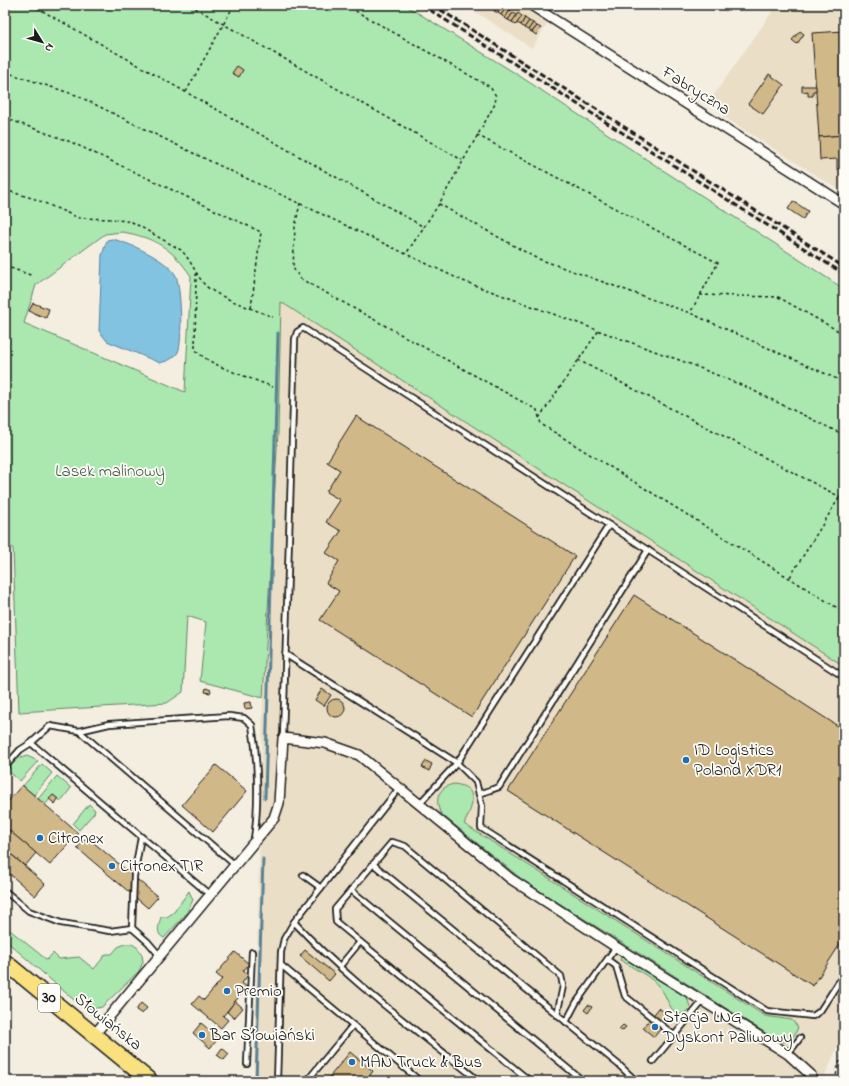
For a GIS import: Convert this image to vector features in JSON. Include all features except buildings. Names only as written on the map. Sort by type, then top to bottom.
[{"type":"main road","name":"Słowiańska","points":[[5,962],[150,1081]]},
{"type":"street","name":"Fabryczna","points":[[531,5],[844,204]]},
{"type":"street","points":[[94,1035],[274,818],[280,803],[283,738],[325,743],[360,755],[511,879],[616,947],[788,1054],[811,1075]]},
{"type":"lane","points":[[283,738],[295,338],[297,332],[302,328],[648,550],[844,678]]},
{"type":"lane","points":[[420,803],[457,764],[609,525]]},
{"type":"lane","points":[[479,794],[499,788],[648,550]]},
{"type":"lane","points":[[285,654],[457,764],[476,782],[482,806],[481,828],[766,1012],[813,1016],[820,1011],[844,974]]},
{"type":"lane","points":[[5,767],[20,750],[31,743],[50,726],[78,731],[116,724],[229,716],[244,718],[252,725],[255,742],[257,821],[254,841]]},
{"type":"lane","points":[[78,731],[235,865]]},
{"type":"lane","points":[[31,743],[210,895]]},
{"type":"lane","points":[[277,1081],[280,965],[284,939],[294,922],[400,787]]},
{"type":"lane","points":[[132,928],[134,883],[141,837]]},
{"type":"lane","points":[[530,1081],[336,922],[335,909],[392,842],[405,846],[561,976],[563,986],[557,1015]]},
{"type":"lane","points":[[373,864],[619,1065],[636,1081]]},
{"type":"lane","points":[[303,875],[321,888]]},
{"type":"lane","points":[[351,890],[583,1081]]},
{"type":"lane","points":[[5,891],[29,911],[61,923],[110,931],[132,928],[148,942],[160,956]]},
{"type":"lane","points":[[294,922],[314,943],[340,966],[479,1081]]},
{"type":"lane","points":[[340,966],[360,942]]},
{"type":"lane","points":[[566,1022],[576,1003],[594,981],[616,947]]},
{"type":"lane","points":[[247,1064],[252,952]]},
{"type":"lane","points":[[608,960],[616,966],[625,996],[675,1036]]},
{"type":"lane","points":[[280,965],[420,1081]]},
{"type":"lane","points":[[653,1061],[703,1001]]},
{"type":"lane","points":[[307,1081],[353,1026]]},
{"type":"lane","points":[[788,1054],[800,1038]]},
{"type":"path","points":[[32,5],[424,227]]},
{"type":"path","points":[[190,5],[462,160]]},
{"type":"path","points":[[186,92],[234,5]]},
{"type":"path","points":[[345,5],[490,87],[496,96],[495,104],[462,160],[439,204],[406,254]]},
{"type":"path","points":[[5,72],[76,95],[193,153],[463,281],[599,330],[746,387],[844,435]]},
{"type":"path","points":[[5,118],[71,142],[261,232],[251,308]]},
{"type":"path","points":[[477,135],[718,263],[690,313]]},
{"type":"path","points":[[5,190],[35,199],[79,218],[112,219],[132,222],[181,250],[209,289],[273,317]]},
{"type":"path","points":[[300,203],[295,227],[293,268],[301,279],[537,410],[541,424],[790,577],[844,612]]},
{"type":"path","points":[[439,204],[536,258],[690,313],[844,382]]},
{"type":"path","points":[[5,266],[33,276]]},
{"type":"path","points":[[196,272],[195,349],[199,354],[216,364],[273,387]]},
{"type":"path","points":[[700,295],[778,297],[844,334]]},
{"type":"path","points":[[539,418],[599,330]]},
{"type":"path","points":[[578,360],[844,499]]},
{"type":"path","points":[[790,577],[844,490]]},
{"type":"path","points":[[835,1081],[838,1066],[844,1052]]},
{"type":"shaded area","points":[[464,5],[523,5],[549,21],[532,48]]},
{"type":"shaded area","points":[[777,5],[844,5],[844,193],[724,117],[722,106],[711,99]]},
{"type":"shaded area","points":[[281,302],[844,666],[844,1031],[823,1081],[254,1081],[263,698],[278,432]]},
{"type":"green space","name":"Lasek malinowy","points":[[5,5],[405,5],[515,73],[844,289],[844,666],[281,302],[278,432],[263,698],[200,681],[206,622],[187,616],[183,692],[167,703],[19,712],[13,548],[5,544]],"holes":[[[122,232],[144,237],[162,246],[177,258],[191,276],[185,392],[24,323],[36,285],[105,234]]]},
{"type":"green space","points":[[27,756],[38,761],[20,781],[7,770],[17,759]]},
{"type":"green space","points":[[42,764],[52,773],[34,795],[23,786]]},
{"type":"green space","points":[[57,776],[71,788],[61,801],[53,795],[45,805],[38,799]]},
{"type":"green space","points":[[454,784],[463,786],[468,789],[471,794],[472,799],[470,811],[464,824],[765,1016],[792,1020],[798,1027],[793,1037],[785,1042],[778,1041],[524,881],[441,814],[438,804],[439,795],[444,788]]},
{"type":"green space","points":[[89,804],[95,810],[94,813],[79,830],[73,824]]},
{"type":"green space","points":[[189,891],[193,900],[186,914],[164,938],[159,934],[161,917],[167,917],[174,912]]},
{"type":"green space","points":[[5,926],[47,960],[53,953],[59,959],[79,957],[94,969],[106,954],[112,954],[118,947],[125,944],[132,944],[138,948],[142,955],[143,962],[139,971],[102,1007],[92,1009],[74,1000],[5,940]]},
{"type":"green space","points":[[621,957],[627,959],[687,997],[690,1007],[686,1012],[679,1015],[670,1006],[663,991],[652,980],[620,960]]},
{"type":"water","points":[[112,239],[128,244],[155,257],[170,268],[175,274],[179,288],[180,300],[180,347],[178,352],[170,359],[160,363],[107,341],[99,331],[102,255],[107,240]]},
{"type":"waterway","points":[[265,798],[278,333]]},
{"type":"waterway","points":[[256,1081],[263,859]]},
{"type":"railway","points":[[422,5],[844,274]]},
{"type":"railway","points":[[433,5],[844,267]]},
{"type":"place","name":"ID Logistics Poland XDR1","points":[[686,760]]},
{"type":"place","name":"Citronex","points":[[40,838]]},
{"type":"place","name":"Citronex TIR","points":[[112,866]]},
{"type":"place","name":"Premio","points":[[227,991]]},
{"type":"place","name":"Stacja LNG Dyskont Paliwowy","points":[[655,1027]]},
{"type":"place","name":"Bar Słowiański","points":[[202,1035]]},
{"type":"place","name":"MAN Truck & Bus","points":[[352,1062]]}]
